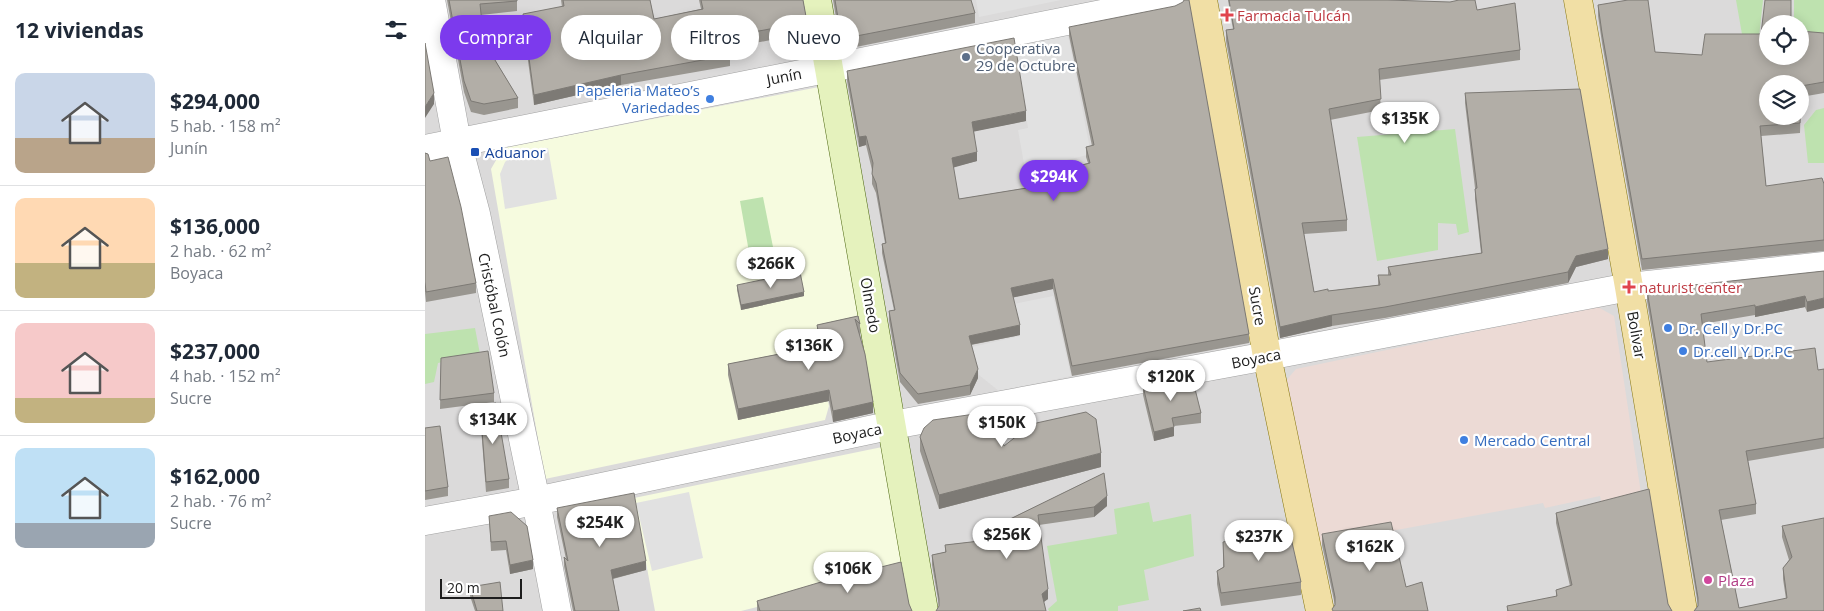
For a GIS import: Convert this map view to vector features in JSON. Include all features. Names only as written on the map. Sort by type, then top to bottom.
[{"type":"main road","name":"Sucre","points":[[1203,0],[1267,356],[1320,611]]},
{"type":"main road","name":"Bolivar","points":[[1578,0],[1629,287],[1683,611]]},
{"type":"street","name":"Cristóbal Colón","points":[[431,0],[457,142],[475,214],[536,501],[557,611]]},
{"type":"street","name":"Olmedo","points":[[817,0],[893,425],[924,611]]},
{"type":"street","name":"Junín","points":[[425,149],[1172,0]]},
{"type":"street","name":"Boyaca","points":[[425,521],[536,501],[893,425],[1629,287],[1824,266]]},
{"type":"shaded area","points":[[425,0],[1824,0],[1824,611],[425,611]]},
{"type":"shaded area","points":[[976,0],[1061,0],[979,17]]},
{"type":"shaded area","points":[[1068,35],[1091,154],[1055,163],[1057,180],[1028,186],[1018,130],[1028,128],[1015,45]]},
{"type":"shaded area","points":[[819,87],[862,326],[815,336],[829,406],[825,420],[545,479],[491,169],[503,148]]},
{"type":"shaded area","points":[[548,148],[557,199],[505,209],[500,174],[505,162],[514,153]]},
{"type":"shaded area","points":[[1053,296],[1071,376],[999,391],[979,375],[972,347],[1020,336],[1014,304]]},
{"type":"shaded area","name":"Mercado Central","points":[[1596,306],[1614,316],[1642,500],[1603,509],[1600,496],[1545,508],[1543,503],[1315,545],[1284,383],[1296,369]]},
{"type":"shaded area","points":[[887,446],[910,569],[741,611],[655,611],[634,498]]},
{"type":"shaded area","points":[[689,492],[703,558],[652,571],[636,503]]},
{"type":"green space","points":[[1736,0],[1763,0],[1761,15],[1759,15],[1759,37],[1743,40]]},
{"type":"green space","points":[[1794,0],[1824,0],[1824,38],[1809,39],[1809,15],[1794,15]]},
{"type":"green space","points":[[1824,108],[1824,163],[1808,163],[1804,125],[1809,125],[1809,119],[1816,110]]},
{"type":"green space","points":[[1455,129],[1469,232],[1458,235],[1456,224],[1438,223],[1438,250],[1377,261],[1357,137]]},
{"type":"green space","points":[[763,197],[773,247],[749,252],[740,201]]},
{"type":"green space","points":[[475,328],[480,354],[438,363],[434,382],[425,384],[425,334]]},
{"type":"green space","points":[[1149,502],[1153,522],[1191,514],[1194,556],[1144,570],[1149,600],[1118,606],[1118,611],[1049,611],[1048,609],[1057,601],[1047,546],[1117,534],[1114,509]]},
{"type":"building","points":[[449,0],[517,0],[480,4],[481,15],[452,15]]},
{"type":"building","points":[[563,0],[650,0],[653,15],[561,15],[561,60],[661,60],[661,18],[671,16],[671,60],[703,60],[621,75],[534,95],[529,60],[551,60],[551,15],[523,14],[564,6]]},
{"type":"building","points":[[701,0],[803,0],[806,15],[769,15],[769,29],[759,31],[759,15],[674,15],[703,9]]},
{"type":"building","points":[[835,0],[971,0],[975,13],[859,35],[859,15],[838,15]]},
{"type":"building","points":[[1184,0],[1189,0],[1249,334],[1072,366],[1053,279],[1011,288],[1020,325],[969,336],[978,369],[970,385],[918,394],[900,373],[889,311],[895,310],[882,244],[886,243],[876,183],[872,174],[873,163],[866,136],[859,137],[847,71],[1014,38],[1026,111],[972,122],[977,152],[952,158],[959,199],[1033,187],[1031,178],[1090,163],[1086,147],[1094,145],[1069,27],[1175,6]]},
{"type":"building","points":[[1229,0],[1450,2],[1475,0],[1477,10],[1515,3],[1520,50],[1379,69],[1381,99],[1329,109],[1347,220],[1302,223],[1314,292],[1328,289],[1328,291],[1380,285],[1378,275],[1391,275],[1388,267],[1482,253],[1475,189],[1477,188],[1465,93],[1580,89],[1608,249],[1576,256],[1568,272],[1385,307],[1332,315],[1280,327],[1226,30],[1234,29]]},
{"type":"building","points":[[1628,0],[1648,0],[1655,52],[1702,55],[1705,34],[1759,34],[1759,65],[1809,65],[1809,32],[1824,33],[1824,82],[1809,85],[1809,75],[1759,75],[1759,125],[1773,125],[1760,126],[1766,186],[1822,178],[1824,184],[1824,240],[1642,259],[1598,5]]},
{"type":"building","points":[[1765,0],[1791,0],[1791,15],[1763,15]]},
{"type":"building","points":[[425,43],[434,93],[425,107]]},
{"type":"building","points":[[460,60],[495,60],[518,98],[484,104],[471,101],[464,81]]},
{"type":"building","points":[[425,153],[428,154],[430,161],[448,157],[461,207],[476,283],[426,292]]},
{"type":"building","points":[[1824,271],[1824,298],[1807,302],[1805,296],[1755,307],[1755,305],[1701,314],[1707,362],[1815,348],[1818,370],[1824,369],[1824,438],[1746,451],[1756,504],[1719,510],[1739,608],[1787,598],[1783,568],[1792,557],[1782,526],[1824,518],[1824,611],[1694,611],[1698,606],[1698,598],[1647,290]]},
{"type":"building","points":[[800,272],[804,292],[741,305],[737,285]]},
{"type":"building","points":[[858,316],[860,324],[855,319],[865,354],[873,402],[833,411],[829,390],[738,409],[728,364],[821,346],[817,325]]},
{"type":"building","points":[[488,351],[494,393],[440,400],[441,358]]},
{"type":"building","points":[[1192,377],[1201,413],[1172,418],[1174,427],[1154,432],[1143,386]]},
{"type":"building","points":[[496,403],[509,479],[486,482],[480,405]]},
{"type":"building","points":[[996,411],[1004,446],[1032,424],[1086,412],[1096,419],[1101,453],[939,495],[920,437],[924,428],[933,420]]},
{"type":"building","points":[[440,426],[448,487],[425,491],[425,428]]},
{"type":"building","points":[[1104,473],[1107,496],[1094,507],[1038,515],[1048,589],[1042,594],[1046,611],[936,611],[939,606],[939,599],[932,555],[946,552],[945,545],[1006,538],[1004,522]]},
{"type":"building","points":[[1649,489],[1668,604],[1672,611],[1508,611],[1507,606],[1557,596],[1556,590],[1572,585],[1556,513]]},
{"type":"building","points":[[634,493],[646,561],[611,570],[619,611],[575,611],[564,557],[568,561],[557,508]]},
{"type":"building","points":[[511,512],[527,526],[533,560],[510,565],[506,541],[491,542],[489,516]]},
{"type":"building","points":[[1391,522],[1406,587],[1422,582],[1428,611],[1333,611],[1335,597],[1322,534]]},
{"type":"building","points":[[1289,529],[1301,582],[1221,593],[1217,571],[1224,567],[1223,542]]},
{"type":"building","points":[[901,562],[912,611],[760,611],[757,601],[821,582]]},
{"type":"building","points":[[500,582],[503,611],[477,611],[470,587]]},
{"type":"building","points":[[1200,608],[1201,611],[1183,611]]},
{"type":"place","name":"Farmacia Tulcán","points":[[1227,15]]},
{"type":"place","name":"Cooperativa 29 de Octubre","points":[[966,57]]},
{"type":"place","name":"Papeleria Mateo’s Variedades","points":[[710,99]]},
{"type":"place","name":"Aduanor","points":[[475,152]]},
{"type":"place","name":"naturist center","points":[[1629,287]]},
{"type":"place","name":"Dr. Cell y Dr.PC","points":[[1668,328]]},
{"type":"place","name":"Dr.cell Y Dr.PC","points":[[1683,351]]},
{"type":"place","name":"Mercado Central","points":[[1464,440]]},
{"type":"place","name":"Plaza","points":[[1708,580]]}]
